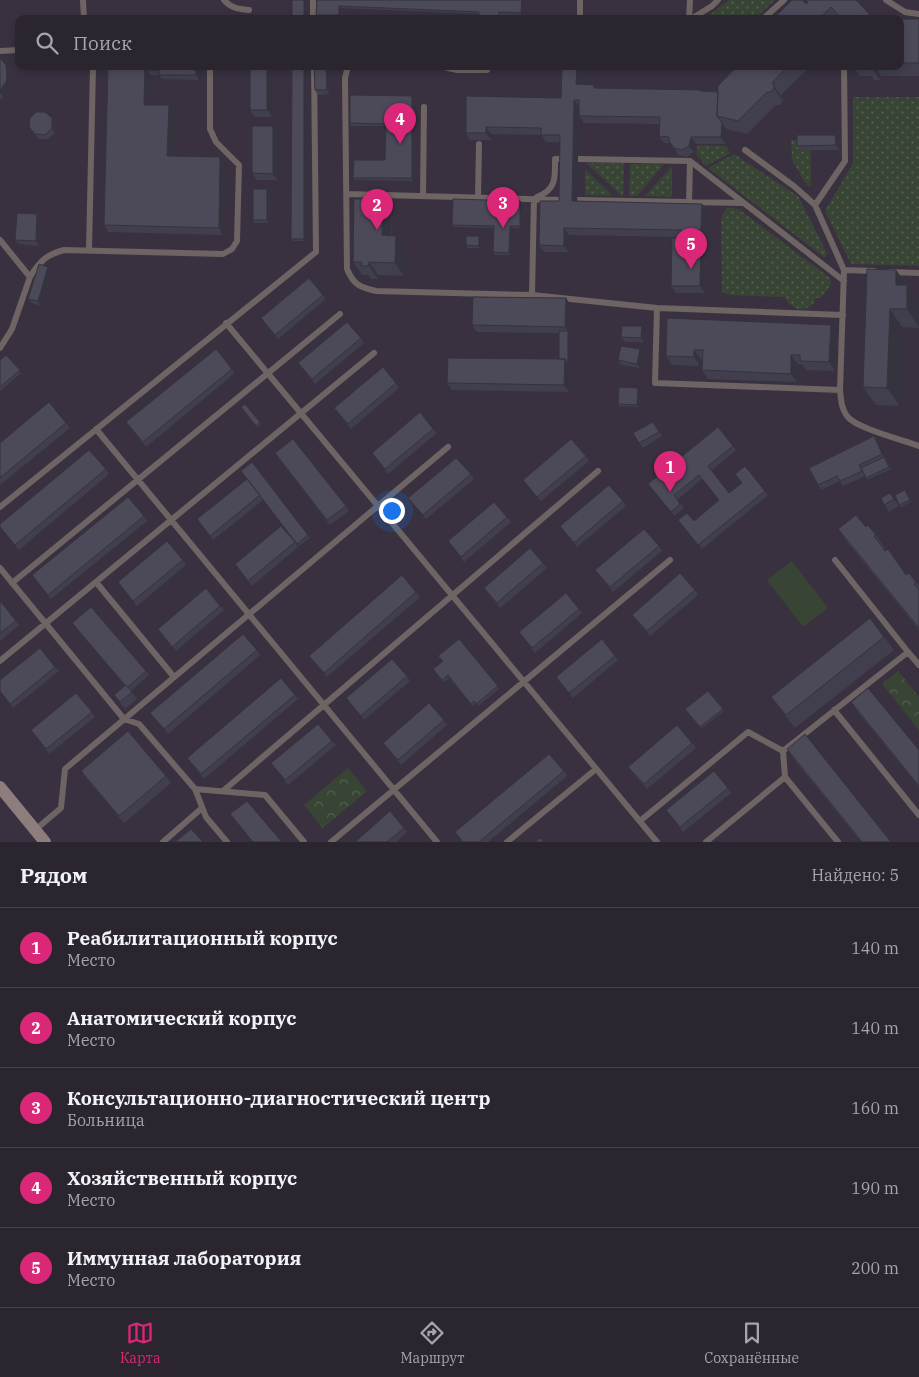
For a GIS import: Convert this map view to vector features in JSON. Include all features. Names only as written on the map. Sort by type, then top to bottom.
[{"type":"main road","points":[[0,787],[46,842]]},
{"type":"lane","points":[[84,0],[84,15]]},
{"type":"lane","points":[[224,0],[230,6],[249,10]]},
{"type":"lane","points":[[313,0],[313,15]]},
{"type":"lane","points":[[580,0],[580,15]]},
{"type":"lane","points":[[690,0],[690,15]]},
{"type":"lane","points":[[697,15],[718,0]]},
{"type":"lane","points":[[767,15],[784,0]]},
{"type":"lane","points":[[886,0],[905,12],[919,14]]},
{"type":"lane","points":[[0,51],[15,50]]},
{"type":"lane","points":[[89,250],[93,70]]},
{"type":"lane","points":[[0,348],[12,329],[30,277],[39,263],[50,254],[64,250],[89,250],[223,254],[232,249],[237,241],[239,165],[216,142],[210,129],[210,70]]},
{"type":"lane","points":[[0,507],[316,252],[314,70]]},
{"type":"lane","points":[[347,70],[345,78],[347,269],[352,280],[362,288],[532,295],[657,308],[843,314]]},
{"type":"lane","points":[[457,70],[487,70]]},
{"type":"lane","points":[[815,206],[845,161],[844,70]]},
{"type":"lane","points":[[423,196],[424,107]]},
{"type":"lane","points":[[478,198],[479,144]]},
{"type":"lane","points":[[745,150],[795,187],[815,206],[844,270],[840,390],[841,406],[847,417],[857,425],[919,446]]},
{"type":"lane","points":[[534,199],[547,193],[555,180],[556,159],[565,159]]},
{"type":"lane","points":[[578,159],[690,162],[844,281]]},
{"type":"lane","points":[[689,202],[690,162]]},
{"type":"lane","points":[[346,194],[564,200]]},
{"type":"lane","points":[[532,295],[534,199]]},
{"type":"lane","points":[[577,200],[743,203]]},
{"type":"lane","points":[[0,240],[30,277]]},
{"type":"lane","points":[[844,270],[919,273]]},
{"type":"lane","points":[[657,308],[655,383],[840,390]]},
{"type":"lane","points":[[12,583],[340,314]]},
{"type":"lane","points":[[226,323],[657,842]]},
{"type":"lane","points":[[0,661],[374,353]]},
{"type":"lane","points":[[96,429],[437,842]]},
{"type":"lane","points":[[36,830],[61,808],[65,769],[448,447]]},
{"type":"lane","points":[[223,792],[598,471]]},
{"type":"lane","points":[[331,842],[670,560]]},
{"type":"lane","points":[[835,560],[919,665]]},
{"type":"lane","points":[[0,568],[124,719],[140,724],[195,789],[206,817],[227,842]]},
{"type":"lane","points":[[96,582],[174,677]]},
{"type":"lane","points":[[783,751],[908,652]]},
{"type":"lane","points":[[834,710],[919,814]]},
{"type":"lane","points":[[640,821],[748,732],[783,751]]},
{"type":"lane","points":[[783,751],[785,777],[838,842]]},
{"type":"lane","points":[[507,842],[596,769]]},
{"type":"lane","points":[[706,842],[785,777]]},
{"type":"lane","points":[[195,789],[265,795],[304,842]]},
{"type":"lane","points":[[163,842],[202,808]]},
{"type":"green space","points":[[729,0],[775,0],[759,15],[709,15]]},
{"type":"green space","points":[[853,97],[919,97],[919,266],[851,264],[825,211],[853,163]]},
{"type":"green space","points":[[791,140],[800,140],[800,150],[811,150],[811,186],[807,186],[792,160]]},
{"type":"green space","points":[[698,145],[726,146],[730,153],[706,166],[696,154]]},
{"type":"green space","points":[[734,154],[798,196],[827,253],[825,258],[708,168]]},
{"type":"green space","points":[[586,163],[624,163],[623,196],[622,196]]},
{"type":"green space","points":[[630,164],[664,164],[637,196],[629,196]]},
{"type":"green space","points":[[672,166],[672,197],[645,196]]},
{"type":"green space","points":[[585,169],[613,196],[585,195]]},
{"type":"green space","points":[[731,207],[740,210],[830,278],[831,285],[821,298],[816,298],[809,307],[797,309],[788,303],[785,297],[729,295],[722,292],[721,217],[726,209]]},
{"type":"green space","points":[[792,561],[828,608],[803,627],[767,580]]},
{"type":"green space","points":[[898,671],[919,697],[919,730],[882,684]]},
{"type":"green space","points":[[348,768],[367,791],[323,828],[304,805]]},
{"type":"building","points":[[292,0],[304,0],[304,15],[292,15]]},
{"type":"building","points":[[317,0],[522,0],[521,13],[499,12],[499,15],[479,15],[479,12],[339,6],[339,15],[316,15]]},
{"type":"building","points":[[792,0],[802,0],[806,4],[808,2],[805,0],[856,0],[870,15],[839,15],[831,7],[823,15],[777,15]]},
{"type":"building","points":[[904,19],[919,19],[919,63],[904,63]]},
{"type":"building","points":[[0,58],[6,65],[7,77],[0,90]]},
{"type":"building","points":[[108,70],[145,70],[144,105],[169,105],[167,156],[220,157],[219,228],[104,225]]},
{"type":"building","points":[[159,70],[196,70],[196,75],[159,75]]},
{"type":"building","points":[[250,70],[267,70],[267,110],[250,110]]},
{"type":"building","points":[[292,70],[304,70],[304,239],[291,239]]},
{"type":"building","points":[[314,70],[326,70],[327,90],[315,90]]},
{"type":"building","points":[[562,70],[577,70],[576,84],[594,85],[594,88],[718,92],[717,116],[722,123],[721,137],[691,137],[689,146],[682,150],[674,148],[669,141],[669,137],[659,136],[660,117],[579,116],[579,100],[574,100],[572,201],[702,204],[701,230],[693,230],[693,238],[701,238],[700,286],[671,286],[672,238],[681,238],[681,230],[564,228],[564,246],[539,245],[540,201],[559,201],[560,135],[541,135],[541,128],[486,127],[486,133],[466,133],[466,96],[561,98]]},
{"type":"building","points":[[733,70],[784,70],[772,83],[774,88],[771,92],[767,92],[738,121],[717,116],[718,86]]},
{"type":"building","points":[[350,95],[412,96],[412,178],[353,178],[354,160],[385,160],[386,124],[350,123]]},
{"type":"building","points":[[36,112],[45,112],[52,118],[52,128],[45,135],[35,134],[29,127],[30,118]]},
{"type":"building","points":[[252,126],[273,126],[273,174],[252,173]]},
{"type":"building","points":[[797,135],[835,135],[836,145],[797,146]]},
{"type":"building","points":[[253,189],[267,189],[267,220],[253,220]]},
{"type":"building","points":[[354,199],[383,199],[382,235],[396,236],[395,263],[369,262],[369,266],[361,266],[362,262],[353,262]]},
{"type":"building","points":[[453,199],[520,201],[520,226],[510,226],[509,253],[493,252],[494,226],[452,225]]},
{"type":"building","points":[[17,213],[37,214],[36,241],[15,240]]},
{"type":"building","points":[[466,236],[479,236],[479,246],[466,245]]},
{"type":"building","points":[[39,264],[48,267],[38,301],[28,299]]},
{"type":"building","points":[[867,269],[896,270],[896,285],[907,285],[907,309],[890,309],[887,388],[863,387]]},
{"type":"building","points":[[309,278],[323,295],[275,335],[261,318]]},
{"type":"building","points":[[473,297],[566,298],[565,327],[472,325]]},
{"type":"building","points":[[667,318],[831,325],[829,362],[800,361],[800,355],[791,355],[791,374],[702,370],[703,350],[694,350],[694,357],[666,356]]},
{"type":"building","points":[[347,322],[361,338],[312,379],[298,363]]},
{"type":"building","points":[[622,326],[642,326],[641,338],[621,337]]},
{"type":"building","points":[[559,331],[568,331],[568,364],[565,359],[559,359]]},
{"type":"building","points":[[621,346],[640,349],[637,364],[618,360]]},
{"type":"building","points":[[216,349],[232,369],[143,442],[126,422]]},
{"type":"building","points":[[6,355],[20,370],[0,387],[0,360]]},
{"type":"building","points":[[448,358],[565,359],[564,385],[447,383]]},
{"type":"building","points":[[383,367],[396,383],[348,424],[334,408]]},
{"type":"building","points":[[619,387],[638,388],[637,405],[618,404]]},
{"type":"building","points":[[49,402],[66,423],[0,478],[0,443]]},
{"type":"building","points":[[245,404],[260,422],[256,426],[241,407]]},
{"type":"building","points":[[420,412],[433,429],[385,469],[372,453]]},
{"type":"building","points":[[653,422],[659,432],[639,443],[633,433]]},
{"type":"building","points":[[718,427],[733,446],[708,466],[729,493],[742,483],[735,474],[745,466],[765,491],[698,545],[678,520],[687,513],[694,521],[719,500],[699,475],[674,495],[680,504],[671,512],[648,484]]},
{"type":"building","points":[[874,436],[882,454],[859,465],[862,471],[840,481],[837,476],[818,485],[809,468]]},
{"type":"building","points":[[293,439],[346,506],[327,520],[275,453]]},
{"type":"building","points":[[571,439],[586,456],[537,497],[523,480]]},
{"type":"building","points":[[89,450],[106,469],[15,545],[0,527],[0,524]]},
{"type":"building","points":[[884,457],[889,467],[866,478],[861,468]]},
{"type":"building","points":[[456,458],[471,474],[423,515],[408,498]]},
{"type":"building","points":[[252,462],[308,535],[297,544],[241,471]]},
{"type":"building","points":[[247,479],[260,495],[210,536],[197,519]]},
{"type":"building","points":[[609,485],[623,501],[574,543],[560,526]]},
{"type":"building","points":[[905,490],[910,500],[899,505],[895,495]]},
{"type":"building","points":[[890,493],[894,499],[884,505],[881,498]]},
{"type":"building","points":[[128,497],[144,516],[48,595],[32,575]]},
{"type":"building","points":[[494,502],[507,517],[461,557],[448,541]]},
{"type":"building","points":[[856,515],[866,527],[868,525],[885,551],[888,549],[906,575],[909,573],[916,582],[914,584],[919,590],[919,628],[838,529]]},
{"type":"building","points":[[281,526],[295,542],[248,581],[235,564]]},
{"type":"building","points":[[644,529],[659,546],[610,587],[595,570]]},
{"type":"building","points":[[167,541],[183,560],[133,601],[118,582]]},
{"type":"building","points":[[530,548],[543,563],[497,603],[484,588]]},
{"type":"building","points":[[680,573],[695,590],[647,631],[632,615]]},
{"type":"building","points":[[402,575],[416,592],[324,673],[309,656]]},
{"type":"building","points":[[206,588],[220,606],[172,647],[158,629]]},
{"type":"building","points":[[566,593],[579,609],[532,648],[519,632]]},
{"type":"building","points":[[0,602],[16,621],[0,633]]},
{"type":"building","points":[[91,607],[146,671],[128,687],[72,623]]},
{"type":"building","points":[[870,618],[884,637],[786,715],[771,697]]},
{"type":"building","points":[[243,634],[257,650],[164,729],[150,713]]},
{"type":"building","points":[[459,639],[498,686],[476,704],[474,701],[471,704],[448,675],[442,680],[433,669],[443,661],[438,656]]},
{"type":"building","points":[[602,639],[615,656],[569,693],[556,677]]},
{"type":"building","points":[[40,648],[55,667],[10,704],[0,691],[0,680]]},
{"type":"building","points":[[392,659],[407,676],[361,716],[346,698]]},
{"type":"building","points":[[281,678],[295,695],[201,774],[187,758]]},
{"type":"building","points":[[126,685],[132,692],[120,702],[114,695]]},
{"type":"building","points":[[868,688],[919,750],[919,786],[851,702]]},
{"type":"building","points":[[708,691],[723,709],[700,727],[685,709]]},
{"type":"building","points":[[76,693],[92,712],[46,749],[31,730]]},
{"type":"building","points":[[429,703],[444,720],[398,760],[383,743]]},
{"type":"building","points":[[318,724],[332,741],[285,780],[271,763]]},
{"type":"building","points":[[677,725],[692,743],[644,784],[628,767]]},
{"type":"building","points":[[128,731],[166,776],[119,816],[81,771]]},
{"type":"building","points":[[805,734],[891,842],[862,842],[787,749]]},
{"type":"building","points":[[549,754],[564,771],[479,842],[463,842],[455,832]]},
{"type":"building","points":[[714,771],[728,788],[680,827],[666,810]]},
{"type":"building","points":[[247,801],[282,842],[253,842],[230,814]]},
{"type":"building","points":[[390,811],[404,828],[387,842],[355,842]]},
{"type":"building","points":[[191,829],[203,842],[175,842]]},
{"type":"building","points":[[540,838],[544,842],[535,842]]},
{"type":"place","name":"Хозяйственный корпус","points":[[400,144]]},
{"type":"place","name":"Консультационно-диагностический центр","points":[[503,228]]},
{"type":"place","name":"Анатомический корпус","points":[[377,230]]},
{"type":"place","name":"Иммунная лаборатория","points":[[691,269]]},
{"type":"place","name":"Реабилитационный корпус","points":[[670,492]]}]
